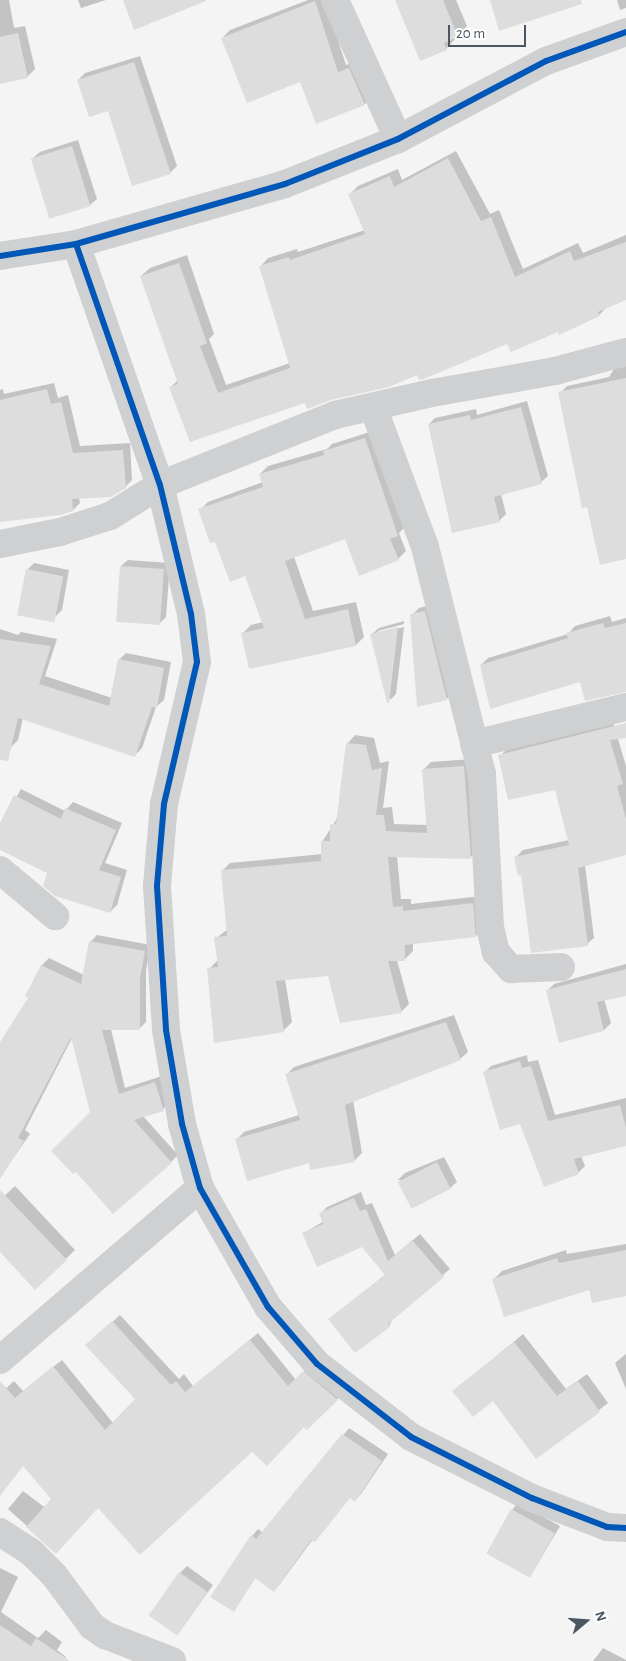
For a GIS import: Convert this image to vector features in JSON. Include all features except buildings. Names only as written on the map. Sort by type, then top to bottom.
[{"type":"street","points":[[334,0],[398,139]]},
{"type":"street","points":[[0,256],[76,244],[285,184],[398,139],[546,62],[626,32]]},
{"type":"street","points":[[76,244],[160,485],[191,614],[197,662],[164,804],[156,886],[166,1030],[182,1124],[200,1188],[268,1307],[318,1364],[411,1437],[532,1498],[607,1527],[626,1528]]},
{"type":"street","points":[[0,544],[60,532],[110,516],[160,485],[335,415],[555,371],[626,352]]},
{"type":"street","points":[[373,407],[425,547],[482,774],[490,927],[496,952],[511,969],[562,967]]},
{"type":"street","points":[[474,744],[626,707]]},
{"type":"street","points":[[0,870],[55,916]]},
{"type":"street","points":[[0,1360],[200,1188]]},
{"type":"street","points":[[0,1532],[43,1564],[92,1626],[105,1635],[172,1661]]},
{"type":"cycle path","points":[[0,256],[76,244],[285,184],[398,139],[546,61],[626,32]]},
{"type":"cycle path","points":[[76,244],[160,485],[191,614],[197,662],[164,804],[157,886],[166,1030],[182,1124],[200,1188],[268,1307],[317,1364],[411,1437],[532,1498],[607,1527],[626,1528]]}]
